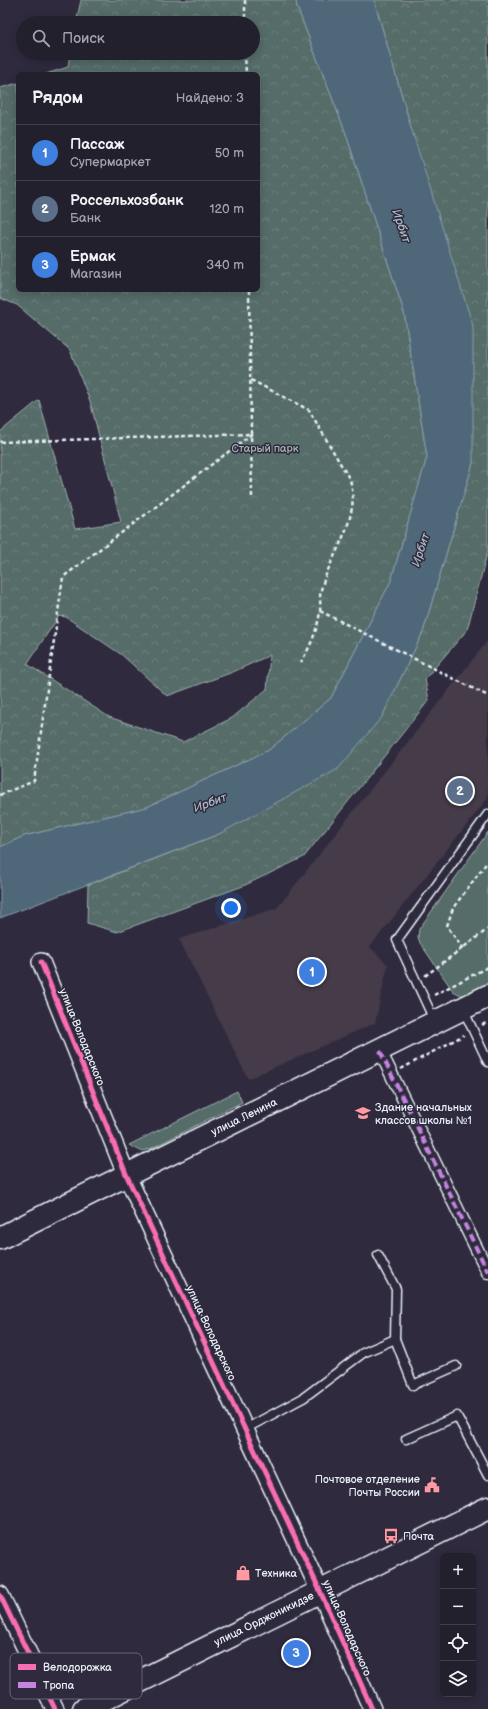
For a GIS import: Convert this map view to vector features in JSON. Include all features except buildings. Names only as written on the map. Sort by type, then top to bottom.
[{"type":"main road","name":"улица Ленина","points":[[0,1238],[126,1174],[436,1023],[488,996]]},
{"type":"main road","name":"улица Орджоникидзе","points":[[142,1680],[488,1508]]},
{"type":"main road","name":"улица Орджоникидзе","points":[[84,1709],[104,1699]]},
{"type":"street","name":"улица Володарского","points":[[41,962],[126,1174],[320,1591],[372,1709]]},
{"type":"street","points":[[380,1050],[390,1075],[488,1272]]},
{"type":"street","points":[[0,1595],[28,1653]]},
{"type":"street","points":[[50,1699],[55,1709]]},
{"type":"lane","points":[[436,1023],[397,940],[488,814]]},
{"type":"lane","points":[[463,1008],[488,1062]]},
{"type":"lane","points":[[378,1255],[396,1289],[395,1339],[413,1385],[456,1366]]},
{"type":"lane","points":[[245,1429],[303,1398],[364,1353],[395,1339]]},
{"type":"lane","points":[[406,1439],[457,1416],[488,1475]]},
{"type":"path","points":[[245,0],[245,16]]},
{"type":"path","points":[[245,60],[246,72]]},
{"type":"path","points":[[249,292],[252,499]]},
{"type":"path","points":[[251,380],[309,410],[350,480],[353,490],[350,516],[338,550],[325,575],[320,592],[320,611],[308,652],[301,662]]},
{"type":"path","points":[[0,442],[252,434]]},
{"type":"path","points":[[0,795],[34,781],[63,577],[252,434]]},
{"type":"path","points":[[320,611],[488,696]]},
{"type":"path","points":[[463,949],[447,926],[453,908],[488,861]]},
{"type":"path","points":[[417,983],[488,929]]},
{"type":"path","points":[[425,1000],[488,967]]},
{"type":"path","points":[[390,1075],[488,1022]]},
{"type":"shaded area","points":[[488,640],[488,798],[370,947],[388,965],[375,1023],[248,1079],[179,939],[277,908]]},
{"type":"green space","name":"Старый парк","points":[[81,0],[296,0],[297,7],[345,131],[404,312],[427,457],[391,581],[331,698],[269,750],[147,807],[24,836],[0,847],[0,432],[39,400],[75,529],[121,522],[90,401],[70,350],[17,305],[0,298],[0,88],[16,84],[16,292],[260,292],[260,72],[52,72],[68,67],[69,60],[260,60],[260,16],[78,16]],"holes":[[[59,616],[66,617],[122,655],[167,696],[233,672],[270,655],[267,689],[232,718],[183,742],[109,717],[27,664]]]},
{"type":"green space","points":[[374,0],[488,0],[488,550],[467,630],[425,679],[429,700],[304,857],[243,886],[117,932],[87,923],[88,885],[219,834],[382,717],[423,632],[473,463],[410,124]]},
{"type":"green space","points":[[488,832],[488,983],[463,996],[453,991],[420,943],[418,937],[419,929]]},
{"type":"green space","points":[[237,1091],[242,1102],[150,1149],[141,1151],[129,1145]]},
{"type":"water","name":"Ирбит","points":[[296,0],[374,0],[410,124],[473,326],[473,463],[423,632],[382,717],[338,769],[219,834],[0,918],[0,847],[24,836],[147,807],[269,750],[331,698],[391,581],[427,457],[404,312],[345,131],[297,7]]},
{"type":"marked path","points":[[380,1051],[488,1272]]},
{"type":"cycle path","points":[[41,962],[126,1174],[320,1591],[372,1709]]},
{"type":"cycle path","points":[[0,1595],[28,1653]]},
{"type":"cycle path","points":[[50,1699],[55,1709]]},
{"type":"place","name":"Россельхозбанк","points":[[460,791]]},
{"type":"place","name":"Пассаж","points":[[312,972]]},
{"type":"place","name":"Здание начальных классов школы №1","points":[[363,1113]]},
{"type":"place","name":"Почтовое отделение Почты России","points":[[432,1485]]},
{"type":"place","name":"Почта","points":[[391,1536]]},
{"type":"place","name":"Техника","points":[[243,1573]]},
{"type":"place","name":"Ермак","points":[[296,1653]]}]
